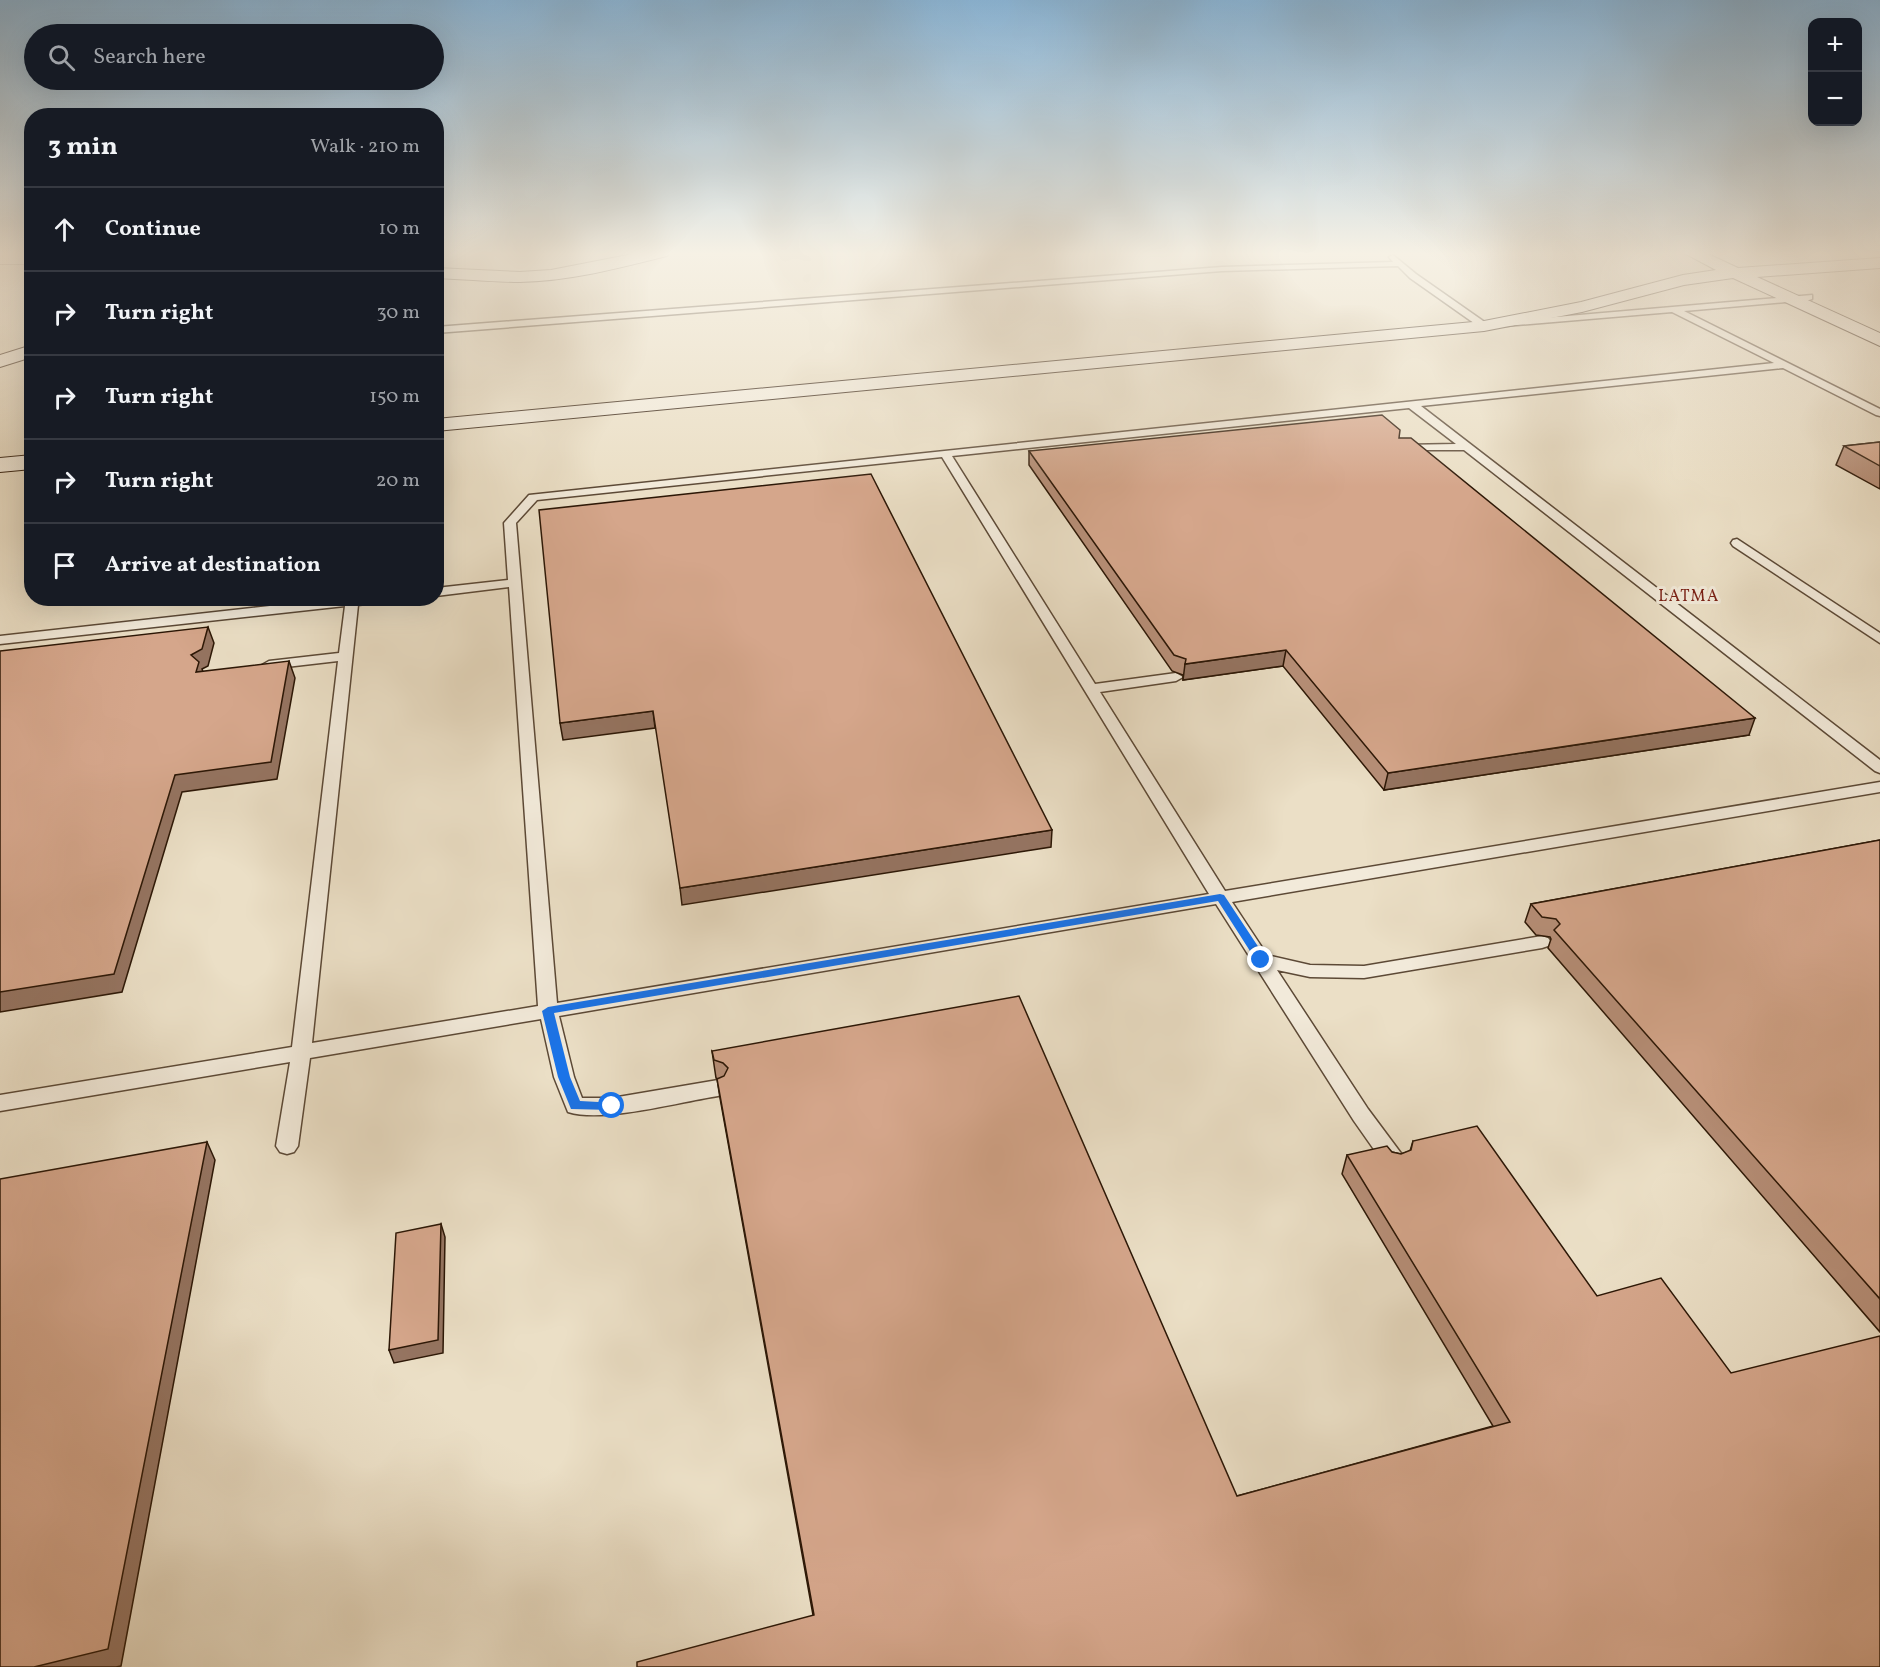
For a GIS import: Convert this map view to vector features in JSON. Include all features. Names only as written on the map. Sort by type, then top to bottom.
[{"type":"street","points":[[444,411],[1365,331]]},
{"type":"street","points":[[444,424],[1379,331]]},
{"type":"street","points":[[1860,331],[1880,340]]},
{"type":"street","points":[[0,361],[24,354]]},
{"type":"street","points":[[0,370],[24,363]]},
{"type":"street","points":[[0,451],[24,449]]},
{"type":"street","points":[[0,465],[24,463]]},
{"type":"lane","points":[[1717,331],[1880,413]]},
{"type":"lane","points":[[718,1088],[612,1106],[575,1106],[564,1077],[548,1011],[510,523],[533,497],[1785,365]]},
{"type":"lane","points":[[1411,404],[1880,768]]},
{"type":"lane","points":[[1402,447],[1469,447]]},
{"type":"lane","points":[[945,453],[1220,897],[1361,1115],[1395,1162]]},
{"type":"lane","points":[[1737,543],[1880,639]]},
{"type":"lane","points":[[444,591],[514,583]]},
{"type":"lane","points":[[0,640],[315,606]]},
{"type":"lane","points":[[287,1146],[301,1052],[352,606]]},
{"type":"lane","points":[[253,667],[346,656]]},
{"type":"lane","points":[[1091,689],[1176,677]]},
{"type":"lane","points":[[0,1103],[1880,787]]},
{"type":"lane","points":[[1261,960],[1310,971],[1364,972],[1542,942]]},
{"type":"building","points":[[1382,415],[1400,430],[1399,438],[1411,438],[1755,718],[1388,773],[1286,650],[1185,664],[1186,659],[1174,655],[1029,451]]},
{"type":"building","points":[[1880,442],[1880,466],[1844,446]]},
{"type":"building","points":[[871,474],[1052,830],[680,888],[653,711],[560,723],[539,510]]},
{"type":"building","points":[[208,627],[202,649],[191,655],[199,662],[196,672],[289,661],[271,762],[175,775],[114,974],[0,992],[0,651]]},
{"type":"building","points":[[1880,840],[1880,1299],[1554,930],[1560,924],[1556,919],[1542,917],[1531,904]]},
{"type":"building","points":[[1019,996],[1237,1496],[1510,1422],[1347,1155],[1387,1146],[1392,1152],[1401,1154],[1411,1150],[1413,1141],[1477,1126],[1597,1296],[1661,1278],[1731,1373],[1880,1336],[1880,1667],[637,1667],[637,1662],[814,1615],[717,1079],[724,1076],[728,1068],[723,1063],[714,1060],[712,1051]]},
{"type":"building","points":[[207,1142],[108,1649],[34,1667],[0,1667],[0,1179]]},
{"type":"building","points":[[441,1224],[438,1340],[389,1350],[396,1233]]},
{"type":"district","name":"LATMA","points":[[1689,595]]},
{"type":"route","points":[[612,1106],[575,1106],[564,1077],[548,1011],[1220,897],[1261,960]]}]
